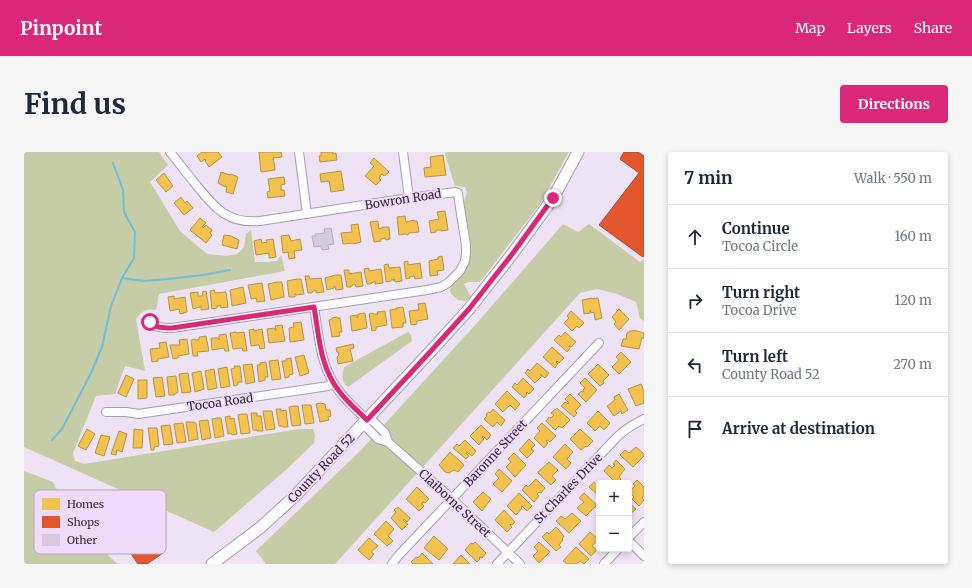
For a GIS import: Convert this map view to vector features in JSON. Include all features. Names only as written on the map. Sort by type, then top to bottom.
[{"type":"main road","name":"County Road 52","points":[[212,564],[261,527],[295,496],[430,352],[484,291],[546,208],[578,152]]},
{"type":"street","name":"Bowron Road","points":[[170,152],[217,210],[230,217],[252,222],[410,198],[453,192],[458,193],[464,228],[466,253],[463,265],[456,276],[445,285],[427,290],[314,307]]},
{"type":"street","points":[[299,152],[307,214]]},
{"type":"street","points":[[403,152],[410,198]]},
{"type":"street","points":[[150,322],[155,326],[172,328],[314,307]]},
{"type":"street","name":"Claiborne Street","points":[[314,307],[326,370],[340,392],[366,420],[378,439],[388,442],[452,499],[520,564]]},
{"type":"street","name":"Baronne Street","points":[[392,564],[599,343]]},
{"type":"street","name":"Tocoa Road","points":[[106,412],[126,412],[139,414],[328,386],[333,383]]},
{"type":"street","name":"St Charles Drive","points":[[497,564],[617,437],[644,419]]},
{"type":"street","points":[[632,534],[644,522]]},
{"type":"street","points":[[632,543],[644,556]]},
{"type":"street","points":[[604,564],[615,552]]},
{"type":"green space","points":[[24,152],[159,152],[168,165],[150,182],[180,231],[207,254],[226,256],[237,254],[244,247],[246,234],[251,230],[255,262],[277,261],[281,255],[285,271],[159,294],[156,310],[150,309],[144,311],[136,319],[145,371],[125,366],[115,394],[96,396],[73,453],[75,461],[84,464],[299,429],[313,429],[315,435],[314,443],[287,469],[214,532],[166,511],[166,490],[120,490],[24,447]]},
{"type":"green space","points":[[446,152],[569,152],[540,204],[480,282],[469,282],[464,284],[471,297],[466,301],[458,300],[451,294],[450,289],[461,276],[466,266],[470,244],[464,202],[467,193],[465,187],[455,186],[445,154]]},
{"type":"green space","points":[[563,224],[578,232],[589,224],[640,262],[644,259],[644,321],[640,318],[636,302],[617,294],[597,289],[580,293],[335,564],[266,564],[256,551],[360,451],[477,323]]},
{"type":"green space","points":[[408,332],[411,335],[412,341],[348,387],[344,383],[344,367]]},
{"type":"green space","points":[[24,471],[53,482],[57,490],[34,490],[34,554],[106,554],[118,564],[24,564]]},
{"type":"building: Homes","points":[[202,152],[218,152],[222,157],[209,167],[205,159],[201,162],[197,156]]},
{"type":"building: Homes","points":[[259,152],[281,152],[282,157],[273,158],[275,170],[261,172]]},
{"type":"building: Homes","points":[[321,152],[336,153],[337,160],[320,162],[319,156],[321,156]]},
{"type":"building: Homes","points":[[443,155],[446,175],[425,177],[424,168],[431,167],[430,157]]},
{"type":"building: Homes","points":[[374,158],[389,172],[384,176],[382,174],[379,178],[381,180],[376,185],[365,176],[374,166],[370,163]]},
{"type":"building: Homes","points":[[341,171],[344,190],[331,192],[329,181],[321,182],[320,174]]},
{"type":"building: Homes","points":[[221,172],[238,177],[233,194],[226,192],[227,186],[225,187],[218,183]]},
{"type":"building: Homes","points":[[164,173],[173,186],[166,192],[156,180]]},
{"type":"building: Homes","points":[[284,177],[285,184],[281,185],[281,190],[284,190],[285,196],[268,198],[267,192],[270,191],[268,179]]},
{"type":"building: Homes","points":[[181,197],[185,203],[187,201],[193,208],[184,215],[174,203]]},
{"type":"building: Homes","points":[[445,211],[448,230],[436,230],[436,232],[431,233],[429,221],[439,219],[437,212]]},
{"type":"building: Homes","points":[[405,216],[406,222],[414,220],[417,221],[419,232],[409,233],[408,235],[399,235],[397,217]]},
{"type":"building: Homes","points":[[200,218],[206,223],[202,227],[203,228],[206,225],[212,230],[210,233],[212,235],[206,243],[190,230]]},
{"type":"building: Homes","points":[[378,221],[379,229],[382,227],[389,227],[390,239],[386,240],[385,238],[381,239],[381,241],[374,242],[370,222]]},
{"type":"building: Homes","points":[[358,224],[361,242],[343,244],[341,233],[352,232],[351,225]]},
{"type":"building: Homes","points":[[224,235],[231,236],[239,240],[237,249],[222,245]]},
{"type":"building: Homes","points":[[289,235],[291,241],[300,239],[302,250],[294,251],[295,258],[289,259],[288,252],[283,253],[281,236]]},
{"type":"building: Homes","points":[[261,239],[262,243],[267,242],[266,240],[273,239],[276,257],[269,258],[269,253],[256,255],[254,241]]},
{"type":"building: Homes","points":[[442,256],[444,270],[437,271],[438,275],[430,276],[429,261],[438,259],[438,257]]},
{"type":"building: Homes","points":[[408,261],[408,265],[420,263],[422,278],[415,279],[414,276],[406,279],[404,262]]},
{"type":"building: Homes","points":[[388,264],[389,268],[400,267],[402,281],[395,282],[394,279],[386,282],[384,265]]},
{"type":"building: Homes","points":[[369,268],[369,271],[381,269],[383,283],[375,284],[375,281],[371,284],[367,284],[364,269]]},
{"type":"building: Homes","points":[[344,270],[349,270],[349,274],[361,272],[363,286],[356,287],[355,284],[351,287],[347,287]]},
{"type":"building: Homes","points":[[341,275],[343,289],[336,290],[334,286],[334,288],[327,290],[325,278]]},
{"type":"building: Homes","points":[[305,276],[309,276],[310,279],[321,278],[324,292],[316,293],[316,290],[312,293],[308,293]]},
{"type":"building: Homes","points":[[301,279],[304,294],[295,294],[295,297],[289,297],[287,281]]},
{"type":"building: Homes","points":[[282,282],[284,297],[271,300],[268,284]]},
{"type":"building: Homes","points":[[262,283],[265,301],[257,302],[256,298],[251,299],[248,285]]},
{"type":"building: Homes","points":[[243,287],[246,303],[232,306],[230,290]]},
{"type":"building: Homes","points":[[214,290],[215,293],[226,292],[228,307],[221,308],[220,305],[217,306],[217,308],[212,309],[210,291]]},
{"type":"building: Homes","points":[[206,291],[209,309],[201,310],[200,306],[193,309],[190,293],[198,292],[198,296],[201,296],[203,295],[202,292]]},
{"type":"building: Homes","points":[[174,296],[174,299],[185,297],[187,312],[180,314],[179,309],[170,311],[168,297]]},
{"type":"building: Homes","points":[[598,298],[602,318],[595,320],[594,312],[591,313],[590,310],[590,313],[584,314],[582,300]]},
{"type":"building: Homes","points":[[425,303],[428,319],[417,321],[417,324],[411,325],[409,311],[419,310],[418,304]]},
{"type":"building: Homes","points":[[403,307],[406,323],[403,323],[403,327],[392,328],[390,310],[396,310],[396,308]]},
{"type":"building: Homes","points":[[619,309],[629,319],[619,330],[614,324],[616,322],[612,317]]},
{"type":"building: Homes","points":[[385,311],[387,325],[376,327],[376,330],[372,331],[369,314],[378,314],[377,312]]},
{"type":"building: Homes","points":[[571,311],[584,323],[579,328],[577,326],[572,331],[564,323],[569,318],[567,316]]},
{"type":"building: Homes","points":[[365,313],[367,328],[352,331],[350,316],[357,315],[357,318],[358,314]]},
{"type":"building: Homes","points":[[337,317],[340,318],[342,332],[339,332],[340,336],[332,337],[329,320]]},
{"type":"building: Homes","points":[[301,322],[304,340],[290,342],[289,328],[294,327],[293,323]]},
{"type":"building: Homes","points":[[282,325],[285,341],[269,343],[267,329],[274,328],[276,330],[275,326]]},
{"type":"building: Homes","points":[[254,329],[254,331],[262,329],[265,348],[260,349],[259,345],[251,346],[249,330]]},
{"type":"building: Homes","points":[[633,330],[644,333],[644,338],[642,338],[639,349],[621,346],[623,339],[626,339],[627,333]]},
{"type":"building: Homes","points":[[244,332],[247,351],[243,351],[242,348],[233,349],[230,333]]},
{"type":"building: Homes","points":[[565,332],[576,342],[571,347],[569,346],[570,348],[567,352],[554,340],[559,335],[561,337]]},
{"type":"building: Homes","points":[[226,334],[229,351],[225,351],[224,348],[212,350],[211,338],[218,338],[219,340],[219,335]]},
{"type":"building: Homes","points":[[206,336],[209,351],[197,352],[198,356],[193,356],[191,340],[199,340],[199,337]]},
{"type":"building: Homes","points":[[187,339],[189,354],[178,356],[178,358],[173,359],[170,345],[180,345],[179,340]]},
{"type":"building: Homes","points":[[166,342],[169,357],[152,362],[150,349],[160,348],[159,343]]},
{"type":"building: Homes","points":[[353,344],[354,348],[350,349],[353,361],[338,364],[337,357],[339,355],[336,348]]},
{"type":"building: Homes","points":[[552,347],[564,358],[559,363],[557,361],[556,362],[558,364],[555,368],[543,357]]},
{"type":"building: Homes","points":[[621,352],[631,362],[619,374],[612,367],[619,360],[616,357]]},
{"type":"building: Homes","points":[[304,355],[309,373],[300,376],[295,357]]},
{"type":"building: Homes","points":[[291,358],[293,374],[285,378],[282,361],[286,361],[286,359]]},
{"type":"building: Homes","points":[[278,360],[281,379],[272,380],[269,361]]},
{"type":"building: Homes","points":[[266,362],[268,377],[265,377],[265,380],[259,382],[257,365]]},
{"type":"building: Homes","points":[[537,363],[549,373],[545,378],[540,374],[542,376],[535,383],[525,373],[528,369],[530,371]]},
{"type":"building: Homes","points":[[252,364],[255,382],[246,384],[243,365]]},
{"type":"building: Homes","points":[[598,364],[609,375],[600,386],[588,374]]},
{"type":"building: Homes","points":[[234,366],[240,366],[242,382],[238,382],[238,385],[234,386],[231,369],[235,368]]},
{"type":"building: Homes","points":[[227,367],[230,386],[221,388],[218,369]]},
{"type":"building: Homes","points":[[214,369],[217,388],[208,390],[205,371]]},
{"type":"building: Homes","points":[[201,371],[204,389],[195,392],[192,373]]},
{"type":"building: Homes","points":[[188,373],[191,392],[182,393],[179,374]]},
{"type":"building: Homes","points":[[126,375],[134,379],[126,397],[118,393]]},
{"type":"building: Homes","points":[[176,376],[178,392],[174,395],[169,395],[167,377]]},
{"type":"building: Homes","points":[[162,377],[165,396],[156,397],[153,378]]},
{"type":"building: Homes","points":[[523,378],[534,389],[529,394],[527,392],[524,398],[512,387],[515,383],[517,385]]},
{"type":"building: Homes","points":[[585,378],[597,390],[586,402],[578,394],[582,391],[584,392],[583,390],[585,388],[580,383]]},
{"type":"building: Homes","points":[[138,380],[147,380],[147,398],[138,399]]},
{"type":"building: Homes","points":[[641,384],[644,391],[644,403],[636,406],[628,389]]},
{"type":"building: Homes","points":[[507,391],[520,404],[515,410],[510,405],[503,412],[495,404]]},
{"type":"building: Homes","points":[[570,394],[581,405],[575,411],[577,413],[574,417],[561,406],[565,402],[568,404],[569,403],[565,399]]},
{"type":"building: Homes","points":[[619,394],[628,410],[622,414],[621,411],[614,416],[607,406],[615,400],[614,397]]},
{"type":"building: Homes","points":[[316,404],[325,404],[326,410],[330,410],[331,416],[328,417],[329,420],[320,422]]},
{"type":"building: Homes","points":[[302,405],[311,405],[314,423],[305,424]]},
{"type":"building: Homes","points":[[298,406],[301,425],[292,426],[289,407]]},
{"type":"building: Homes","points":[[557,408],[570,420],[562,428],[559,426],[555,430],[546,421],[549,417],[551,418],[554,415],[551,413]]},
{"type":"building: Homes","points":[[276,409],[281,409],[281,411],[286,410],[288,427],[279,426]]},
{"type":"building: Homes","points":[[493,409],[505,420],[501,426],[497,422],[493,427],[484,419],[487,416],[486,414],[489,412],[490,413]]},
{"type":"building: Homes","points":[[263,411],[272,411],[275,429],[266,430]]},
{"type":"building: Homes","points":[[598,411],[610,423],[604,430],[600,426],[595,431],[587,423]]},
{"type":"building: Homes","points":[[251,413],[257,413],[257,416],[261,416],[263,431],[253,430]]},
{"type":"building: Homes","points":[[247,414],[250,433],[241,434],[238,415]]},
{"type":"building: Homes","points":[[230,416],[230,419],[234,418],[237,434],[228,434],[225,417]]},
{"type":"building: Homes","points":[[221,418],[224,436],[215,438],[212,419]]},
{"type":"building: Homes","points":[[208,420],[211,438],[202,440],[199,421]]},
{"type":"building: Homes","points":[[186,422],[196,423],[198,439],[189,441]]},
{"type":"building: Homes","points":[[183,423],[186,442],[177,443],[174,424]]},
{"type":"building: Homes","points":[[542,423],[556,436],[550,442],[548,440],[546,441],[548,443],[544,448],[534,438],[540,431],[537,428]]},
{"type":"building: Homes","points":[[170,425],[173,444],[164,445],[161,426]]},
{"type":"building: Homes","points":[[481,425],[491,435],[487,440],[483,436],[482,437],[484,439],[479,445],[470,436]]},
{"type":"building: Homes","points":[[148,428],[157,428],[159,446],[154,447],[154,450],[151,450]]},
{"type":"building: Homes","points":[[87,429],[95,434],[86,450],[78,446]]},
{"type":"building: Homes","points":[[134,429],[143,430],[142,448],[133,448]]},
{"type":"building: Homes","points":[[580,429],[593,441],[581,450],[570,439]]},
{"type":"building: Homes","points":[[119,431],[127,434],[122,452],[117,450],[116,455],[111,454]]},
{"type":"building: Homes","points":[[101,435],[110,437],[104,456],[95,453]]},
{"type":"building: Homes","points":[[529,439],[535,445],[531,449],[534,451],[527,458],[519,450]]},
{"type":"building: Homes","points":[[465,440],[476,451],[472,456],[467,452],[466,453],[469,456],[466,459],[453,448],[457,444],[459,446]]},
{"type":"building: Homes","points":[[565,444],[573,452],[567,459],[571,463],[566,469],[553,457]]},
{"type":"building: Homes","points":[[636,447],[644,454],[644,456],[633,467],[620,455],[625,450],[629,453]]},
{"type":"building: Homes","points":[[450,452],[464,465],[458,472],[454,470],[449,473],[445,472],[439,465]]},
{"type":"building: Homes","points":[[514,453],[526,465],[515,477],[506,467],[511,462],[508,459]]},
{"type":"building: Homes","points":[[616,460],[625,469],[619,477],[621,479],[620,480],[613,480],[604,471],[609,465],[612,468],[615,465],[613,464]]},
{"type":"building: Homes","points":[[549,462],[558,470],[552,476],[556,480],[551,485],[538,473]]},
{"type":"building: Homes","points":[[499,469],[512,481],[502,492],[493,484],[499,478],[495,474]]},
{"type":"building: Homes","points":[[536,479],[545,488],[541,493],[539,492],[537,494],[539,496],[534,502],[522,490],[526,485],[528,487]]},
{"type":"building: Homes","points":[[637,480],[644,487],[644,495],[642,498],[644,500],[639,506],[632,499],[634,497],[632,495],[632,489],[635,486],[633,484]]},
{"type":"building: Homes","points":[[594,482],[596,484],[596,493],[589,487]]},
{"type":"building: Homes","points":[[417,487],[429,499],[425,503],[423,502],[422,504],[424,506],[419,511],[406,499]]},
{"type":"building: Homes","points":[[483,492],[491,499],[482,511],[473,502]]},
{"type":"building: Homes","points":[[519,493],[532,506],[527,511],[522,506],[516,515],[507,506]]},
{"type":"building: Homes","points":[[584,493],[596,504],[596,506],[586,516],[577,508],[584,502],[579,498]]},
{"type":"building: Homes","points":[[632,506],[636,509],[632,512]]},
{"type":"building: Homes","points":[[398,507],[410,518],[407,522],[404,519],[403,520],[408,524],[402,530],[391,518],[396,512],[394,510]]},
{"type":"building: Homes","points":[[504,510],[515,522],[510,525],[512,527],[507,532],[495,520]]},
{"type":"building: Homes","points":[[572,513],[581,521],[569,533],[556,521],[561,516],[565,519]]},
{"type":"building: Homes","points":[[386,521],[394,529],[388,536],[393,541],[387,546],[374,534]]},
{"type":"building: Homes","points":[[556,527],[564,536],[559,545],[561,547],[556,551],[542,537],[547,532],[549,534]]},
{"type":"building: Homes","points":[[590,532],[596,537],[596,541],[592,546],[596,551],[591,556],[579,544]]},
{"type":"building: Homes","points":[[434,536],[448,549],[439,560],[424,548]]},
{"type":"building: Homes","points":[[369,538],[378,546],[371,552],[374,554],[369,560],[358,550]]},
{"type":"building: Homes","points":[[475,542],[486,553],[482,558],[479,558],[480,559],[477,562],[465,550],[471,543],[473,544]]},
{"type":"building: Homes","points":[[539,542],[550,552],[539,563],[533,556],[538,551],[534,547]]},
{"type":"building: Homes","points":[[576,547],[589,559],[584,564],[580,561],[577,564],[567,564],[563,561]]},
{"type":"building: Homes","points":[[422,553],[433,564],[413,564],[411,562],[416,557],[418,558]]},
{"type":"building: Homes","points":[[461,555],[470,564],[453,564]]},
{"type":"building: Shops","points":[[624,152],[638,152],[644,156],[643,257],[599,225],[639,173],[620,159]]},
{"type":"building: Shops","points":[[131,554],[162,554],[147,564],[138,564]]},
{"type":"building: Other","points":[[331,228],[334,244],[328,245],[329,249],[322,250],[321,246],[314,247],[312,236],[316,236],[315,234],[325,233],[324,229]]},
{"type":"waterway","points":[[52,440],[62,429],[91,373],[102,347],[111,306],[122,278],[134,258],[135,232],[124,212],[123,190],[113,163]]},
{"type":"waterway","points":[[122,278],[144,281],[203,275],[230,270]]},
{"type":"route","points":[[150,322],[155,326],[172,328],[314,307],[326,370],[340,392],[367,420],[469,309],[513,253],[553,198]]}]
